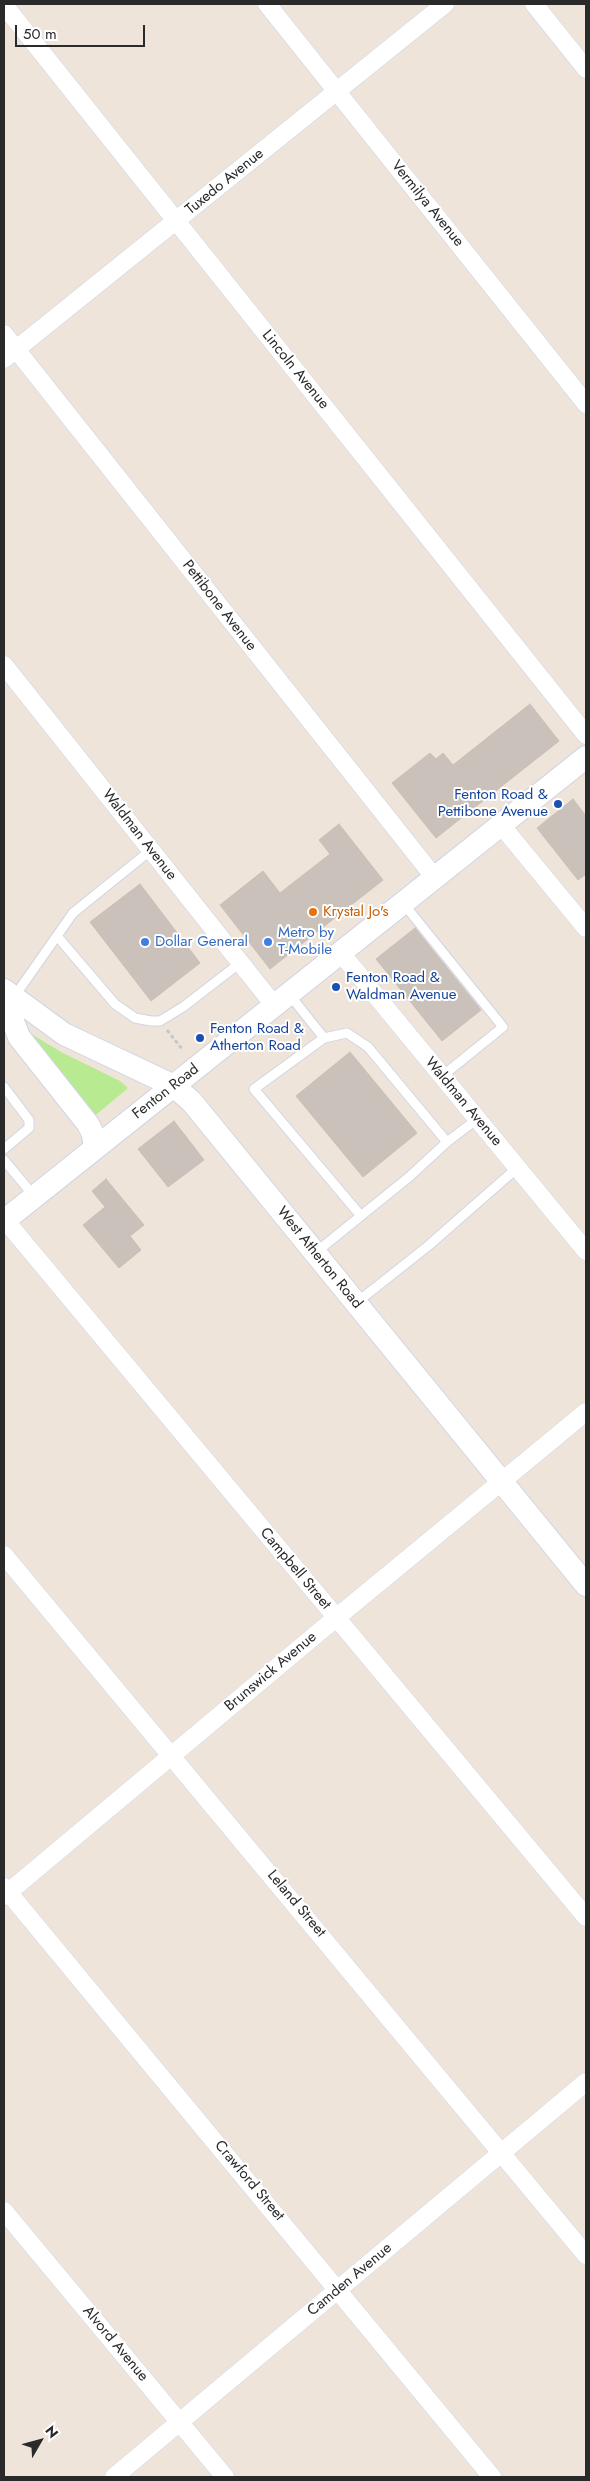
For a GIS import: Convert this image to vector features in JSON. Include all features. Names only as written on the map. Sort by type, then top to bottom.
[{"type":"street","name":"Vermilya Avenue","points":[[267,4],[586,404]]},
{"type":"street","name":"Tuxedo Avenue","points":[[10,354],[445,4]]},
{"type":"street","points":[[534,4],[586,69]]},
{"type":"street","name":"Lincoln Avenue","points":[[4,5],[586,735]]},
{"type":"street","name":"Pettibone Avenue","points":[[4,334],[10,354],[435,878]]},
{"type":"street","name":"Waldman Avenue","points":[[4,665],[240,963],[282,1000]]},
{"type":"street","name":"Fenton Road","points":[[4,1221],[586,757]]},
{"type":"street","points":[[501,825],[586,928]]},
{"type":"street","name":"Waldman Avenue","points":[[340,952],[441,1078],[586,1251]]},
{"type":"street","points":[[7,996],[19,1037],[88,1124],[93,1134],[95,1148]]},
{"type":"street","name":"West Atherton Road","points":[[7,996],[64,1034],[174,1086],[192,1102],[586,1585]]},
{"type":"street","name":"Campbell Street","points":[[4,1221],[586,1917]]},
{"type":"street","name":"Brunswick Avenue","points":[[5,1892],[586,1412]]},
{"type":"street","name":"Leland Street","points":[[4,1555],[586,2255]]},
{"type":"street","name":"Crawford Street","points":[[5,1892],[492,2477]]},
{"type":"street","name":"Camden Avenue","points":[[114,2477],[586,2082]]},
{"type":"street","name":"Alvord Avenue","points":[[4,2211],[225,2477]]},
{"type":"lane","points":[[7,996],[57,936],[73,913],[151,850]]},
{"type":"lane","points":[[403,903],[503,1027],[441,1078]]},
{"type":"lane","points":[[57,936],[115,1004],[135,1018],[160,1021],[183,1007],[240,963]]},
{"type":"lane","points":[[282,1000],[324,1038]]},
{"type":"lane","points":[[361,1216],[254,1089],[324,1038],[347,1033],[368,1048],[447,1142]]},
{"type":"lane","points":[[4,1087],[30,1120],[29,1128],[4,1149]]},
{"type":"lane","points":[[315,1254],[409,1177],[447,1142],[477,1119]]},
{"type":"lane","points":[[4,1160],[35,1196]]},
{"type":"lane","points":[[356,1304],[428,1246],[517,1168]]},
{"type":"path","points":[[160,1021],[182,1049]]},
{"type":"green space","points":[[28,1032],[61,1052],[120,1081],[128,1088],[91,1119]]},
{"type":"building","points":[[530,704],[559,741],[436,838],[392,783],[430,753],[436,759],[443,753],[453,765]]},
{"type":"building","points":[[573,799],[586,816],[586,874],[578,880],[537,828]]},
{"type":"building","points":[[339,824],[383,880],[270,969],[220,905],[263,871],[280,893],[330,854],[319,840]]},
{"type":"building","name":"Dollar General","points":[[140,884],[200,963],[151,1001],[90,922]]},
{"type":"building","points":[[415,928],[481,1010],[442,1041],[376,959]]},
{"type":"building","points":[[350,1052],[417,1133],[363,1177],[296,1096]]},
{"type":"building","points":[[174,1121],[204,1160],[168,1187],[138,1149]]},
{"type":"building","points":[[106,1179],[144,1225],[130,1236],[141,1250],[119,1268],[83,1225],[105,1207],[92,1191]]},
{"type":"place","name":"Fenton Road & Pettibone Avenue","points":[[558,804]]},
{"type":"place","name":"Krystal Jo's","points":[[313,912]]},
{"type":"place","name":"Dollar General","points":[[145,942]]},
{"type":"place","name":"Metro by T-Mobile","points":[[268,942]]},
{"type":"place","name":"Fenton Road & Waldman Avenue","points":[[336,987]]},
{"type":"place","name":"Fenton Road & Atherton Road","points":[[200,1038]]}]
